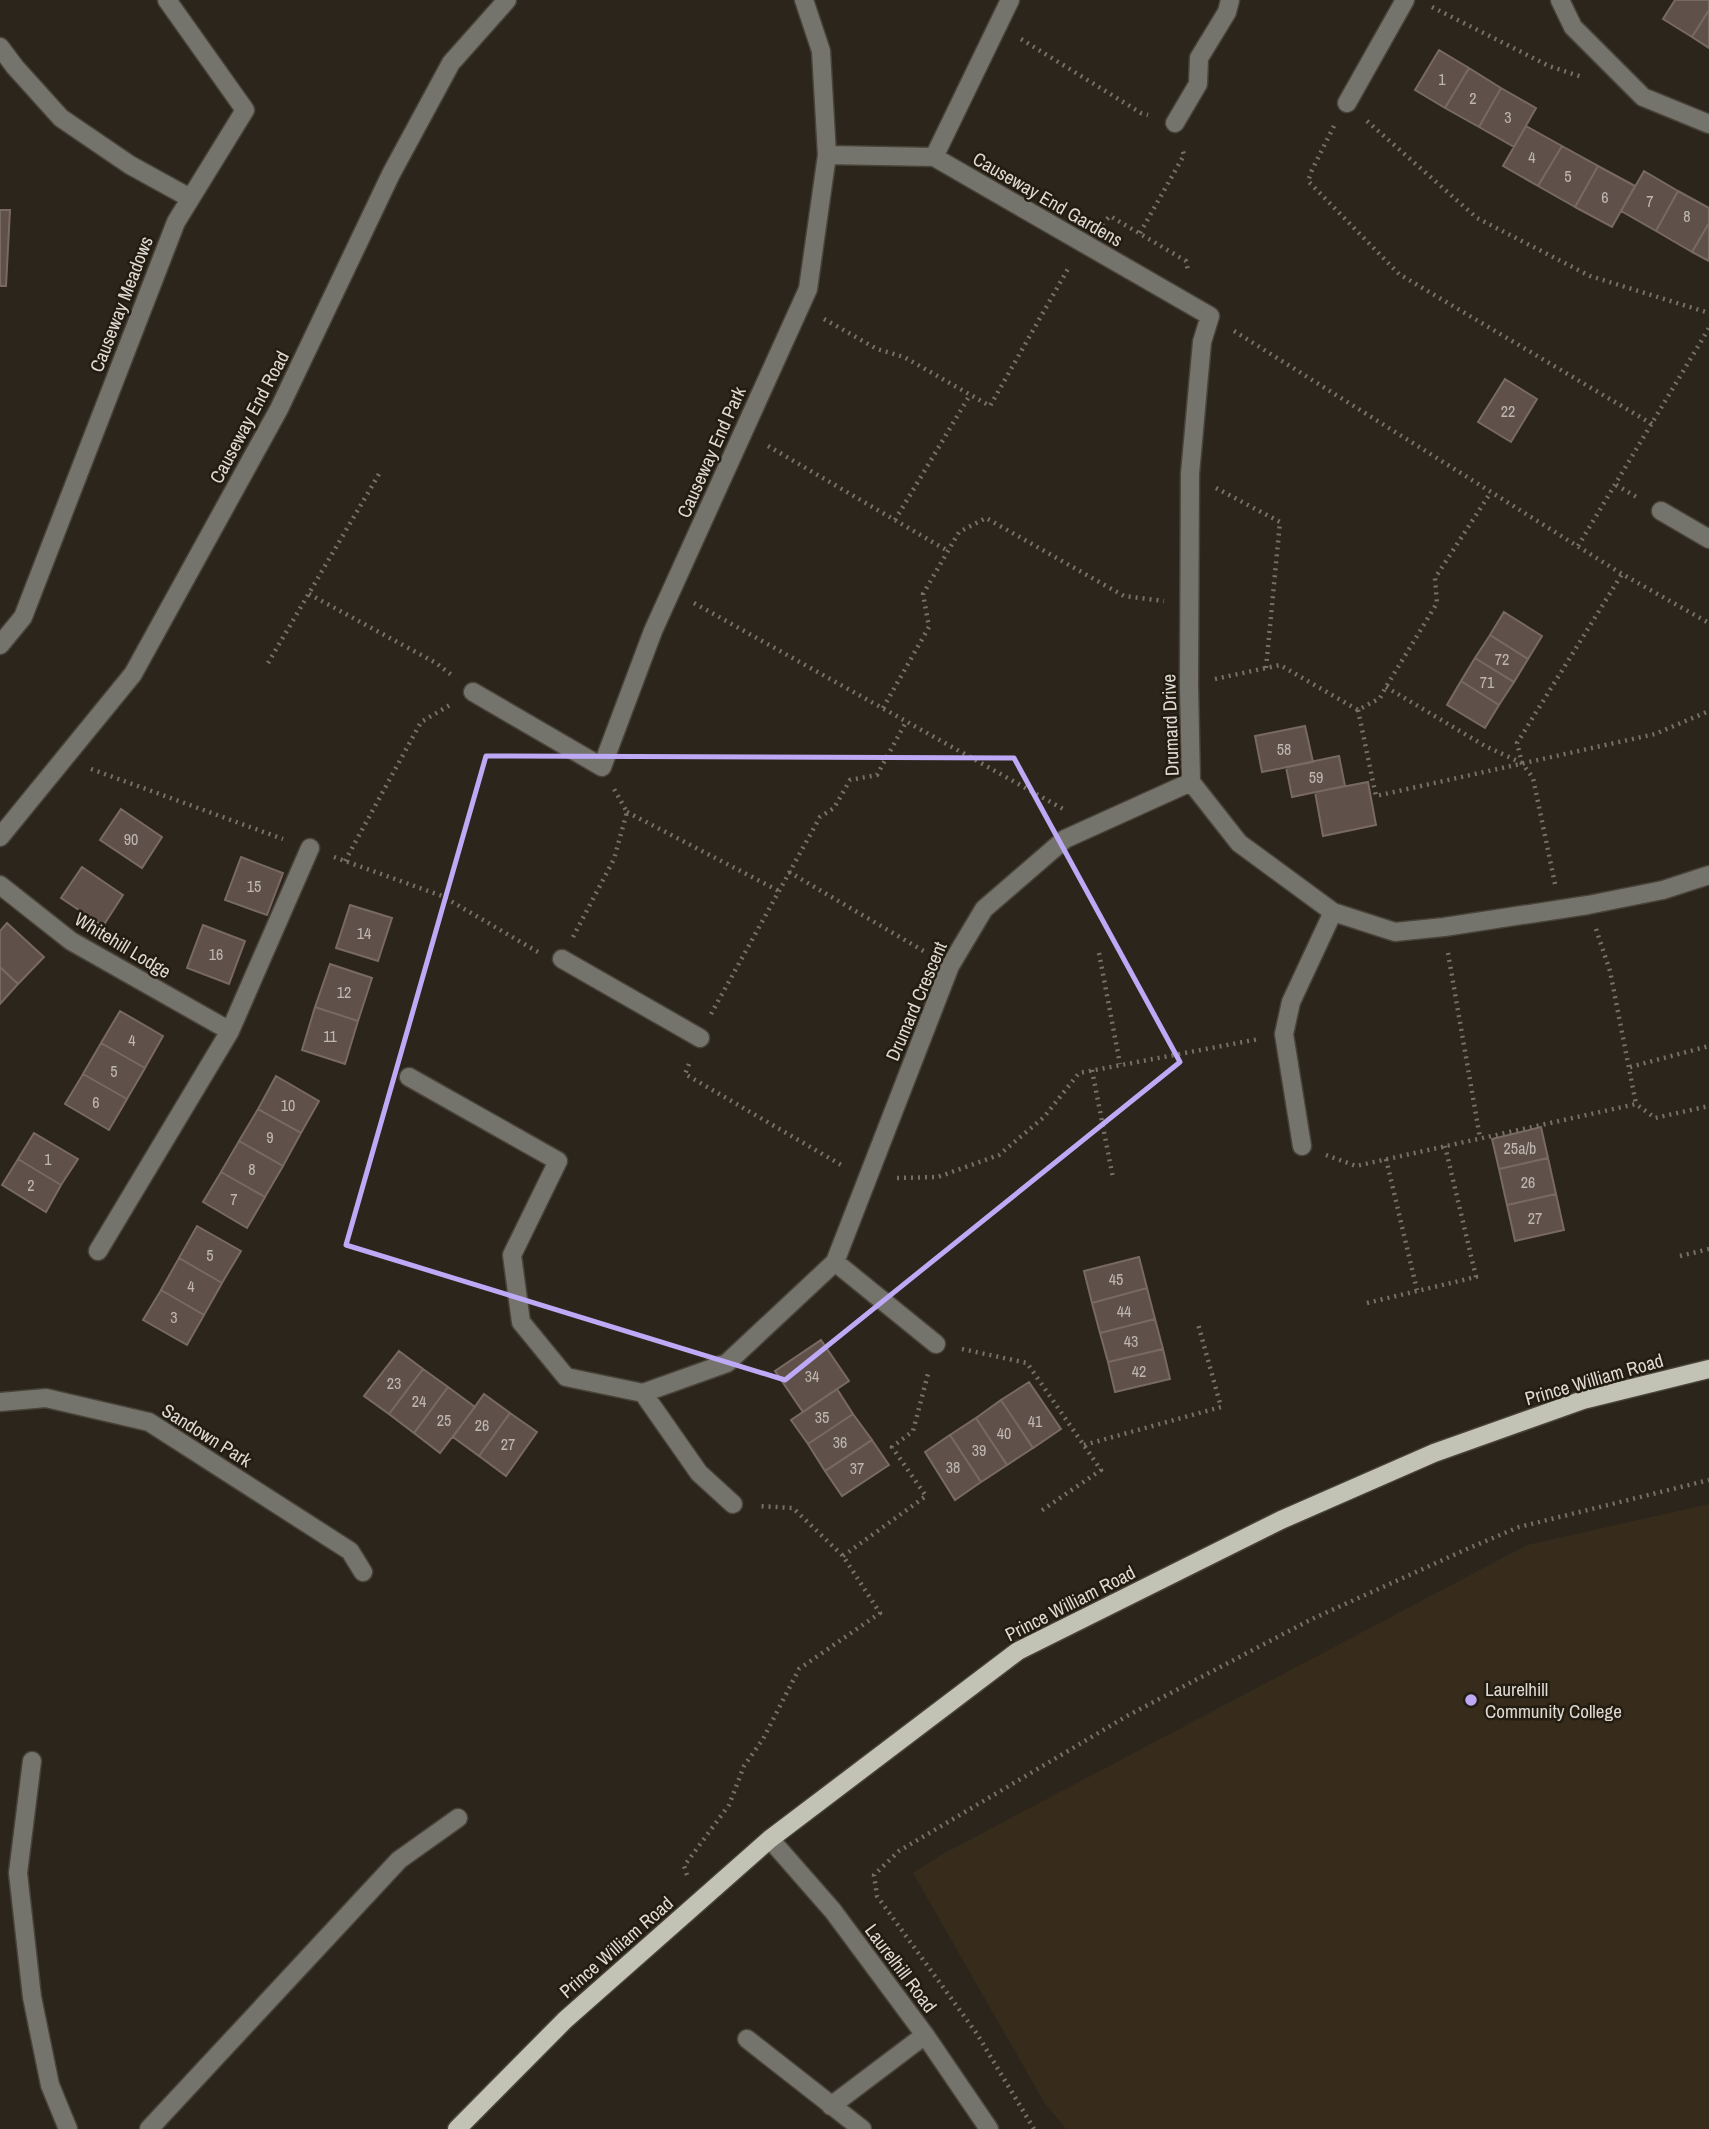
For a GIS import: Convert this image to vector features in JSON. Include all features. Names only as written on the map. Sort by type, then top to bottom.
[{"type":"main road","name":"Prince William Road","points":[[457,2129],[565,2020],[770,1839],[1018,1651],[1281,1520],[1434,1453],[1583,1400],[1709,1369]]},
{"type":"street","name":"Causeway Meadows","points":[[0,645],[23,617],[176,222],[245,110],[167,0]]},
{"type":"street","name":"Causeway End Road","points":[[0,837],[133,674],[279,409],[391,174],[451,63],[507,0]]},
{"type":"street","name":"Causeway End Park","points":[[602,767],[653,631],[808,289],[827,155],[821,51],[804,0]]},
{"type":"street","points":[[934,158],[1010,0]]},
{"type":"street","points":[[1175,123],[1198,84],[1199,58],[1227,12],[1230,0]]},
{"type":"street","points":[[1347,103],[1405,0]]},
{"type":"street","points":[[1560,0],[1573,27],[1643,97],[1709,124]]},
{"type":"street","points":[[0,47],[61,118],[130,165],[190,198]]},
{"type":"street","name":"Causeway End Gardens","points":[[827,155],[934,158],[1210,316]]},
{"type":"street","name":"Drumard Drive","points":[[1210,316],[1202,342],[1190,474],[1191,782],[1238,843],[1333,912],[1395,932],[1588,905],[1663,890],[1709,875]]},
{"type":"street","points":[[1661,511],[1709,540]]},
{"type":"street","points":[[473,692],[602,767]]},
{"type":"street","name":"Drumard Crescent","points":[[643,1393],[727,1363],[835,1262],[950,966],[984,909],[1065,839],[1191,782]]},
{"type":"street","points":[[98,1251],[230,1031],[310,848]]},
{"type":"street","name":"Whitehill Lodge","points":[[0,885],[71,941],[230,1031]]},
{"type":"street","points":[[1302,1146],[1284,1034],[1291,1002],[1333,912]]},
{"type":"street","points":[[562,959],[701,1038]]},
{"type":"street","points":[[409,1077],[558,1161],[512,1255],[521,1322],[566,1377],[643,1393],[699,1473],[733,1504]]},
{"type":"street","points":[[835,1262],[936,1343]]},
{"type":"street","name":"Sandown Park","points":[[0,1402],[46,1398],[149,1422],[350,1551],[363,1572]]},
{"type":"street","points":[[32,1760],[18,1873],[32,1997],[50,2085],[68,2129]]},
{"type":"street","points":[[149,2129],[399,1860],[458,1818]]},
{"type":"street","name":"Laurelhill Road","points":[[770,1839],[833,1911],[925,2035],[989,2129]]},
{"type":"street","points":[[831,2106],[925,2035]]},
{"type":"street","points":[[747,2039],[862,2129]]},
{"type":"path","points":[[1430,6],[1549,66],[1584,78]]},
{"type":"path","points":[[998,25],[1141,113],[1175,123],[1184,155],[1140,233]]},
{"type":"path","points":[[1652,424],[1399,274],[1308,181],[1347,103],[1477,218],[1590,276],[1709,313]]},
{"type":"path","points":[[800,306],[877,349],[904,357],[990,406],[1083,243]]},
{"type":"path","points":[[1210,316],[1622,574],[1709,623]]},
{"type":"path","points":[[1578,546],[1709,328]]},
{"type":"path","points":[[895,520],[970,394]]},
{"type":"path","points":[[743,431],[948,551]]},
{"type":"path","points":[[268,663],[379,474]]},
{"type":"path","points":[[1190,474],[1280,522],[1266,668]]},
{"type":"path","points":[[1358,710],[1380,698],[1437,603],[1435,578],[1490,492]]},
{"type":"path","points":[[883,708],[929,627],[923,594],[960,532],[986,518],[1124,596],[1189,605]]},
{"type":"path","points":[[1561,909],[1533,778],[1522,763],[1517,743],[1622,574]]},
{"type":"path","points":[[671,590],[1093,827]]},
{"type":"path","points":[[309,594],[436,663],[473,692],[421,722],[345,861]]},
{"type":"path","points":[[1189,685],[1280,665],[1358,710],[1376,796],[1655,734],[1709,710]]},
{"type":"path","points":[[1386,687],[1485,746],[1522,763]]},
{"type":"path","points":[[906,722],[877,775],[850,780],[834,808],[820,817],[712,1009],[685,1073],[867,1179],[938,1177],[999,1155],[1044,1117],[1079,1073],[1284,1034]]},
{"type":"path","points":[[602,767],[627,812],[779,891]]},
{"type":"path","points":[[562,959],[614,859],[627,812]]},
{"type":"path","points":[[789,872],[950,966]]},
{"type":"path","points":[[1588,905],[1610,971],[1636,1104],[1655,1118],[1709,1106]]},
{"type":"path","points":[[1444,927],[1480,1138]]},
{"type":"path","points":[[1099,953],[1120,1065]]},
{"type":"path","points":[[1630,1067],[1709,1046]]},
{"type":"path","points":[[1092,1070],[1113,1178]]},
{"type":"path","points":[[1302,1146],[1356,1166],[1636,1104]]},
{"type":"path","points":[[1367,1303],[1476,1277],[1446,1146]]},
{"type":"path","points":[[1386,1159],[1417,1290]]},
{"type":"path","points":[[1680,1256],[1709,1249]]},
{"type":"path","points":[[1084,1445],[1222,1407],[1198,1324]]},
{"type":"path","points":[[844,1556],[926,1496],[892,1447],[913,1430],[936,1343],[1027,1363],[1101,1471],[1038,1513]]},
{"type":"path","points":[[1034,2129],[977,2034],[877,1896],[874,1875],[882,1867],[899,1851],[1127,1716],[1312,1619],[1519,1527],[1709,1480]]},
{"type":"path","points":[[695,1906],[684,1866],[729,1805],[744,1766],[763,1739],[799,1669],[880,1613],[844,1556],[793,1508],[733,1504]]},
{"type":"highlighted area","points":[[486,756],[1014,758],[1180,1062],[785,1380],[346,1245]]},
{"type":"shaded area","name":"Laurelhill Community College","points":[[1709,1504],[1709,2129],[1066,2129],[1044,2102],[913,1873],[939,1856],[1527,1545]]},
{"type":"building","points":[[1675,0],[1709,0],[1709,10],[1692,37],[1663,19]]},
{"type":"building","points":[[1709,10],[1709,48],[1692,37]]},
{"type":"building","points":[[1439,50],[1469,68],[1445,108],[1415,90]]},
{"type":"building","points":[[1469,68],[1501,88],[1479,127],[1445,108]]},
{"type":"building","points":[[1501,88],[1536,108],[1514,147],[1479,127]]},
{"type":"building","points":[[1526,126],[1562,146],[1538,186],[1503,166]]},
{"type":"building","points":[[1562,146],[1598,166],[1575,207],[1538,186]]},
{"type":"building","points":[[1598,166],[1635,186],[1612,227],[1575,207]]},
{"type":"building","points":[[1644,171],[1678,191],[1656,231],[1621,211]]},
{"type":"building","points":[[1678,191],[1709,208],[1709,223],[1692,252],[1656,231]]},
{"type":"building","points":[[0,210],[10,210],[6,286],[0,286]]},
{"type":"building","points":[[1709,223],[1709,261],[1692,252]]},
{"type":"building","points":[[1505,379],[1537,399],[1511,442],[1478,422]]},
{"type":"building","points":[[1504,612],[1542,636],[1528,659],[1490,635]]},
{"type":"building","points":[[1490,635],[1528,659],[1514,682],[1475,658]]},
{"type":"building","points":[[1475,658],[1514,682],[1499,705],[1461,681]]},
{"type":"building","points":[[1461,681],[1499,705],[1485,728],[1447,705]]},
{"type":"building","points":[[1305,726],[1313,762],[1262,772],[1255,736]]},
{"type":"building","points":[[1339,756],[1345,786],[1292,797],[1286,767]]},
{"type":"building","points":[[1368,782],[1376,825],[1323,836],[1315,792]]},
{"type":"building","points":[[121,809],[162,837],[142,868],[100,840]]},
{"type":"building","points":[[241,857],[283,873],[267,915],[225,900]]},
{"type":"building","points":[[82,867],[123,895],[103,926],[61,898]]},
{"type":"building","points":[[350,905],[392,918],[378,961],[336,948]]},
{"type":"building","points":[[7,923],[44,957],[18,984],[0,967],[0,931]]},
{"type":"building","points":[[203,925],[245,941],[229,984],[187,968]]},
{"type":"building","points":[[330,964],[372,978],[358,1021],[315,1007]]},
{"type":"building","points":[[0,967],[18,984],[0,1004]]},
{"type":"building","points":[[315,1007],[358,1021],[345,1064],[302,1050]]},
{"type":"building","points":[[120,1011],[163,1036],[145,1068],[101,1043]]},
{"type":"building","points":[[101,1043],[145,1068],[127,1099],[83,1074]]},
{"type":"building","points":[[83,1074],[127,1099],[109,1130],[65,1104]]},
{"type":"building","points":[[276,1076],[319,1101],[301,1133],[258,1109]]},
{"type":"building","points":[[258,1109],[301,1133],[283,1166],[239,1141]]},
{"type":"building","points":[[1541,1127],[1548,1158],[1499,1169],[1492,1139]]},
{"type":"building","points":[[34,1133],[78,1159],[61,1185],[18,1159]]},
{"type":"building","points":[[239,1141],[283,1166],[265,1197],[221,1172]]},
{"type":"building","points":[[1548,1158],[1556,1194],[1507,1205],[1499,1169]]},
{"type":"building","points":[[18,1159],[61,1185],[46,1212],[2,1185]]},
{"type":"building","points":[[221,1172],[265,1197],[247,1228],[203,1202]]},
{"type":"building","points":[[1556,1194],[1564,1230],[1515,1241],[1507,1205]]},
{"type":"building","points":[[197,1226],[241,1251],[222,1283],[179,1258]]},
{"type":"building","points":[[1139,1257],[1147,1288],[1092,1303],[1084,1271]]},
{"type":"building","points":[[179,1258],[222,1283],[204,1315],[161,1290]]},
{"type":"building","points":[[1147,1288],[1155,1319],[1100,1333],[1092,1303]]},
{"type":"building","points":[[161,1290],[204,1315],[187,1345],[143,1320]]},
{"type":"building","points":[[1155,1319],[1163,1349],[1108,1362],[1100,1333]]},
{"type":"building","points":[[821,1340],[849,1381],[803,1412],[775,1371]]},
{"type":"building","points":[[1163,1349],[1170,1379],[1115,1392],[1108,1362]]},
{"type":"building","points":[[399,1351],[423,1369],[389,1414],[364,1396]]},
{"type":"building","points":[[423,1369],[448,1387],[414,1433],[389,1414]]},
{"type":"building","points":[[1029,1382],[1061,1429],[1033,1448],[1001,1400]]},
{"type":"building","points":[[448,1387],[475,1407],[440,1453],[414,1433]]},
{"type":"building","points":[[837,1389],[853,1414],[808,1444],[791,1420]]},
{"type":"building","points":[[484,1394],[510,1413],[479,1456],[453,1437]]},
{"type":"building","points":[[1001,1400],[1033,1448],[1007,1465],[976,1418]]},
{"type":"building","points":[[510,1413],[537,1432],[506,1476],[479,1456]]},
{"type":"building","points":[[853,1414],[872,1440],[825,1471],[808,1444]]},
{"type":"building","points":[[976,1418],[1007,1465],[981,1482],[950,1435]]},
{"type":"building","points":[[950,1435],[981,1482],[955,1500],[925,1452]]},
{"type":"building","points":[[872,1440],[889,1465],[842,1496],[825,1471]]},
{"type":"place","name":"Laurelhill Community College","points":[[1471,1700]]}]
